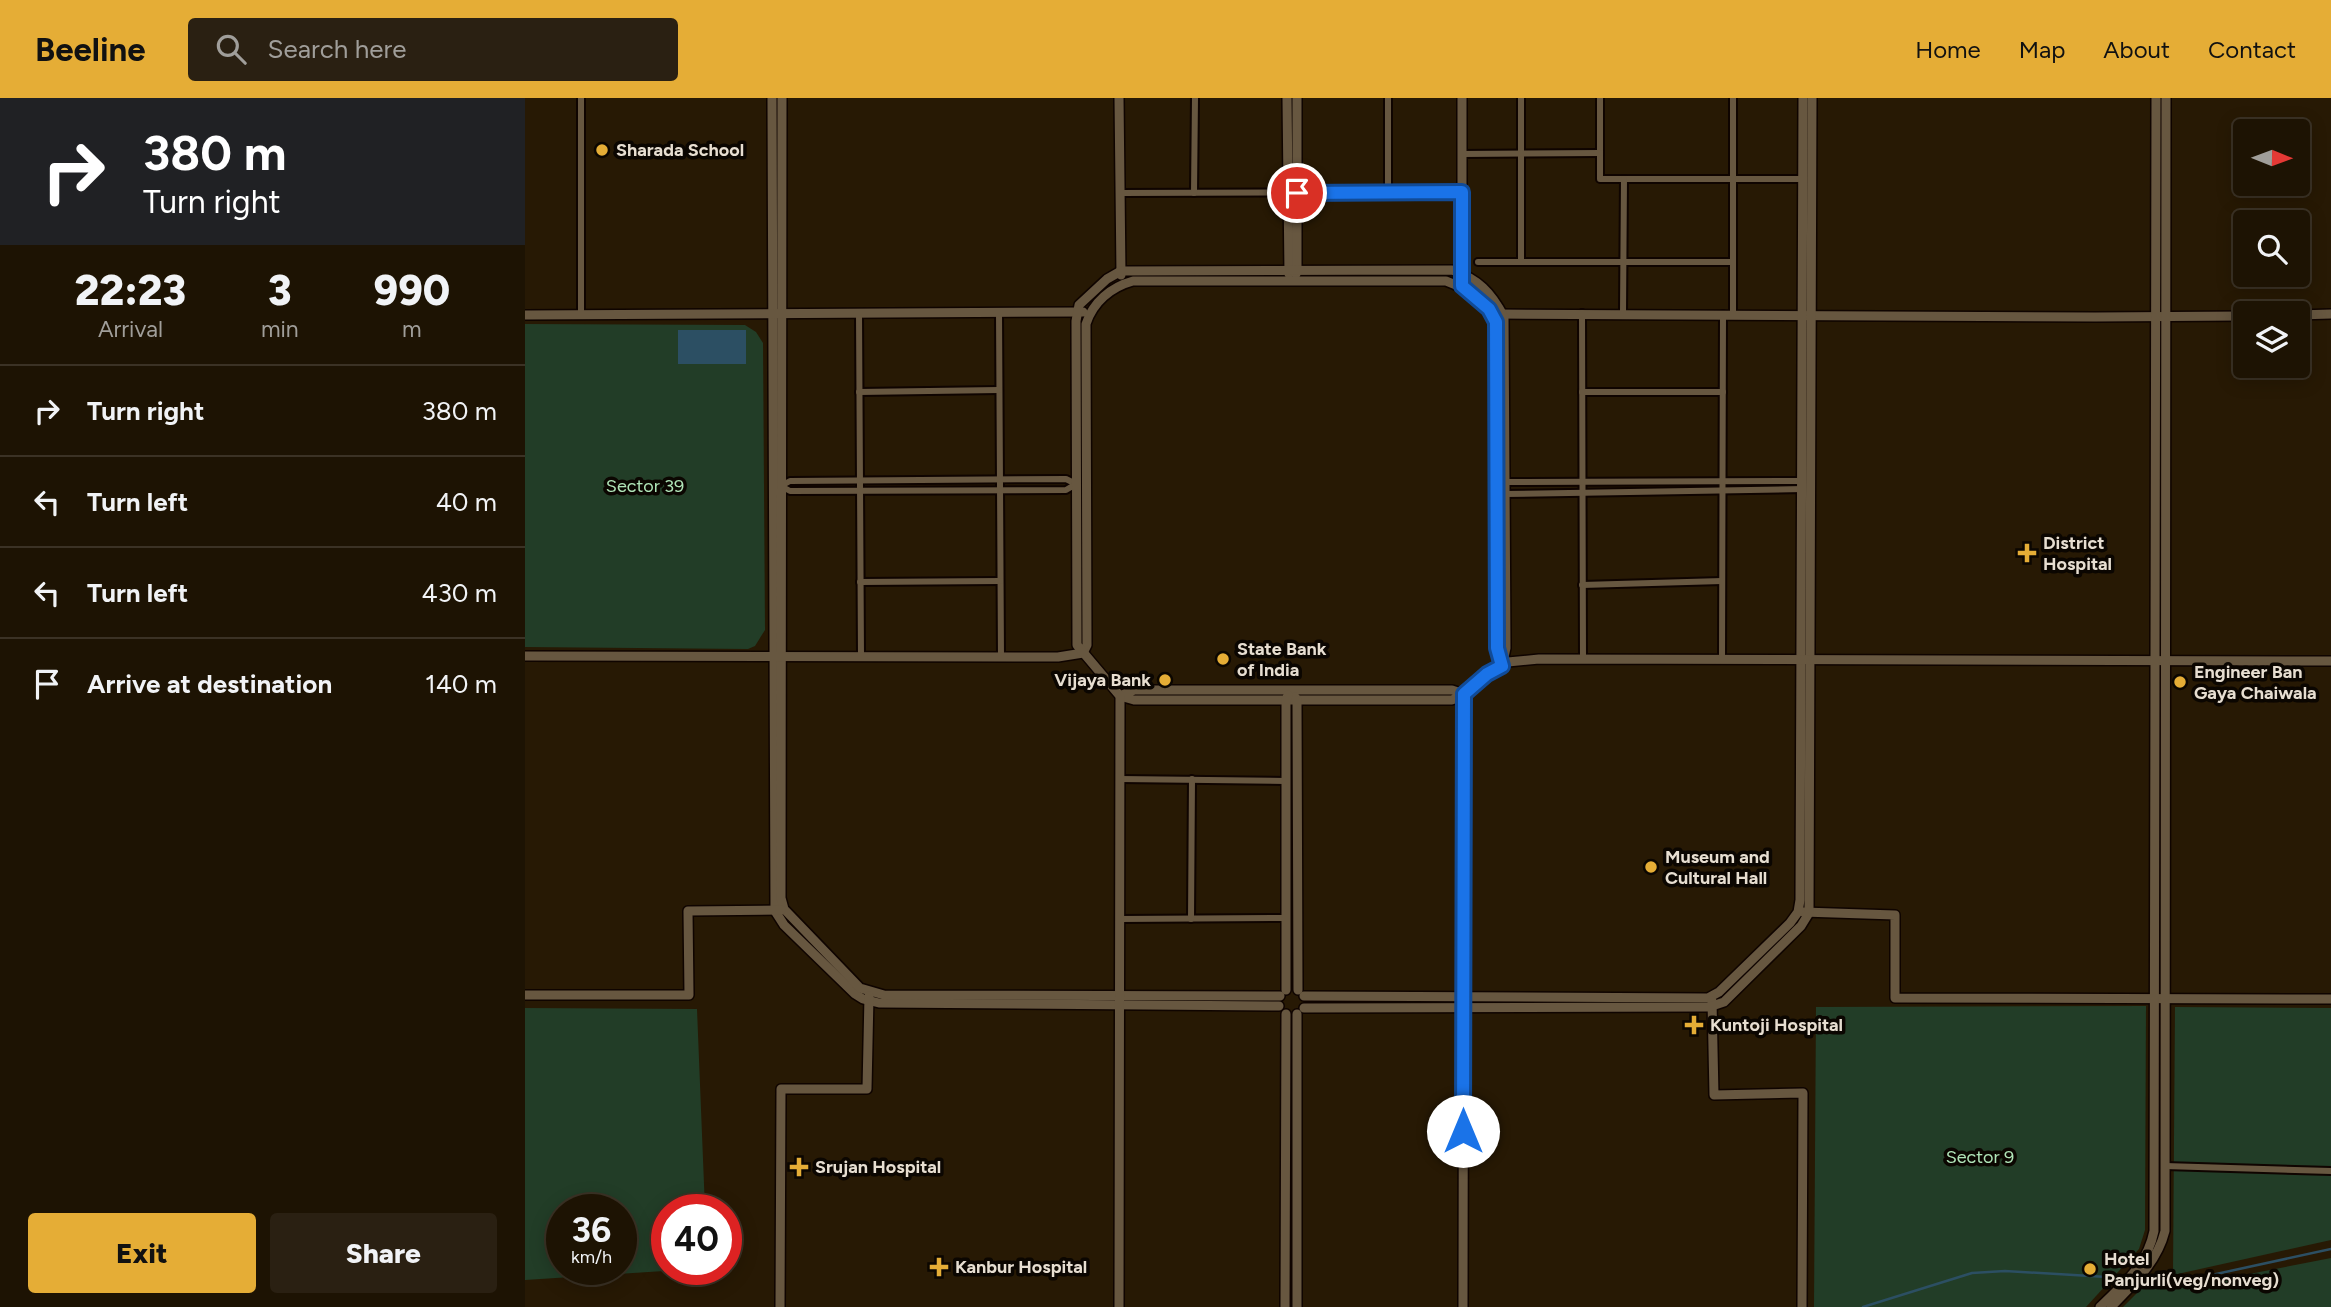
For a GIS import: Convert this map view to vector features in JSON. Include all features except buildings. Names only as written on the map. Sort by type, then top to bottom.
[{"type":"street","points":[[581,98],[581,315]]},
{"type":"street","points":[[772,98],[781,486],[777,656]]},
{"type":"street","points":[[782,98],[777,314],[780,910],[784,925],[855,994],[869,996],[879,1003],[1119,1000],[1283,1002],[1300,1011],[1463,1002],[1708,998],[1719,992],[1798,912],[1806,659]]},
{"type":"street","points":[[1119,98],[1121,284]]},
{"type":"street","points":[[1194,193],[1195,98]]},
{"type":"street","points":[[1287,98],[1292,193],[1291,282]]},
{"type":"street","points":[[1292,193],[1297,98]]},
{"type":"street","points":[[1388,98],[1388,193]]},
{"type":"street","points":[[1462,98],[1462,286]]},
{"type":"street","points":[[1521,98],[1521,262]]},
{"type":"street","points":[[1600,98],[1600,179],[1803,179]]},
{"type":"street","points":[[1722,659],[1723,392],[1733,262],[1733,98]]},
{"type":"street","points":[[1803,98],[1806,315]]},
{"type":"street","points":[[1283,1002],[1301,993],[1463,1002],[1712,1006],[1724,1002],[1801,926],[1809,913],[1805,485],[1812,98]]},
{"type":"street","points":[[2100,1307],[2142,1270],[2161,1245],[2165,1231],[2160,317],[2156,98]]},
{"type":"street","points":[[2160,317],[2166,98]]},
{"type":"street","points":[[1462,154],[1600,153]]},
{"type":"street","points":[[1623,314],[1624,179]]},
{"type":"street","points":[[1120,193],[1462,192]]},
{"type":"street","points":[[1478,262],[1733,262]]},
{"type":"street","points":[[1502,666],[1506,648],[1504,342],[1496,302],[1472,276],[1452,270],[1121,271],[1107,279],[1079,305],[1076,321],[1077,645],[1120,696],[1134,700],[1452,700],[1508,662],[1539,659],[2331,661]]},
{"type":"street","points":[[1083,653],[1087,645],[1086,324],[1089,313],[1100,300],[1121,284],[1133,281],[1446,281],[1462,286],[1497,315],[1582,313],[2233,316]]},
{"type":"street","points":[[999,312],[1001,657]]},
{"type":"street","points":[[859,313],[861,656]]},
{"type":"street","points":[[525,315],[1089,313]]},
{"type":"street","points":[[1582,313],[1583,659]]},
{"type":"street","points":[[2310,315],[2331,314]]},
{"type":"street","points":[[1497,315],[1497,648],[1502,666]]},
{"type":"street","points":[[859,392],[999,390]]},
{"type":"street","points":[[1582,391],[1723,392]]},
{"type":"street","points":[[781,486],[790,481],[1066,478],[1076,484]]},
{"type":"street","points":[[1505,482],[1723,481],[1805,485]]},
{"type":"street","points":[[781,486],[790,491],[1066,490],[1076,484]]},
{"type":"street","points":[[1505,494],[1722,491],[1805,485]]},
{"type":"street","points":[[860,582],[1000,581]]},
{"type":"street","points":[[1583,584],[1722,581]]},
{"type":"street","points":[[525,656],[1058,657],[1083,653]]},
{"type":"street","points":[[2142,1270],[2151,1249],[2154,1231],[2154,997],[2160,660]]},
{"type":"street","points":[[1120,696],[1133,690],[1452,690],[1464,694]]},
{"type":"street","points":[[1285,1307],[1283,1002],[1286,918],[1286,700],[1290,690]]},
{"type":"street","points":[[1290,690],[1297,700],[1301,993],[1297,1307]]},
{"type":"street","points":[[1463,1307],[1464,694]]},
{"type":"street","points":[[1119,1307],[1120,696]]},
{"type":"street","points":[[1120,779],[1286,781]]},
{"type":"street","points":[[1191,919],[1192,779]]},
{"type":"street","points":[[525,995],[689,996],[688,911],[780,910]]},
{"type":"street","points":[[1798,912],[1895,915],[1895,998],[2331,999]]},
{"type":"street","points":[[1119,919],[1286,918]]},
{"type":"street","points":[[1712,995],[1714,1095],[1803,1093],[1802,1307]]},
{"type":"street","points":[[780,1307],[781,1089],[867,1089],[869,996]]},
{"type":"street","points":[[2165,1166],[2331,1171]]},
{"type":"street","points":[[2111,1307],[2130,1282]]},
{"type":"green space","name":"Sector 39","points":[[525,324],[745,325],[756,332],[763,343],[765,630],[755,646],[748,649],[525,647]]},
{"type":"green space","name":"Sector 9","points":[[2146,1006],[2145,1230],[2139,1249],[2086,1307],[1814,1307],[1816,1007]]},
{"type":"green space","points":[[2175,1007],[2331,1008],[2331,1240],[2173,1275]]},
{"type":"green space","points":[[525,1008],[697,1009],[704,1194],[651,1194],[651,1272],[637,1273],[637,1194],[546,1194],[546,1279],[525,1280]]},
{"type":"green space","points":[[2331,1258],[2331,1307],[2123,1307],[2144,1286],[2183,1287]]},
{"type":"water","points":[[678,330],[746,330],[746,364],[678,364]]},
{"type":"waterway","points":[[2141,1279],[2184,1281],[2331,1249]]},
{"type":"waterway","points":[[1863,1307],[1972,1273],[2005,1271],[2124,1278]]},
{"type":"place","name":"Sharada School","points":[[602,150]]},
{"type":"place","name":"District Hospital","points":[[2027,553]]},
{"type":"place","name":"State Bank of India","points":[[1223,659]]},
{"type":"place","name":"Vijaya Bank","points":[[1165,680]]},
{"type":"place","name":"Engineer Ban Gaya Chaiwala","points":[[2180,682]]},
{"type":"place","name":"Museum and Cultural Hall","points":[[1651,867]]},
{"type":"place","name":"Kuntoji Hospital","points":[[1694,1025]]},
{"type":"place","name":"Srujan Hospital","points":[[799,1167]]},
{"type":"place","name":"Kanbur Hospital","points":[[939,1267]]},
{"type":"place","name":"Hotel Panjurli(veg/nonveg)","points":[[2090,1269]]},
{"type":"route","points":[[1297,193],[1462,192],[1462,286],[1489,309],[1496,322],[1497,648],[1502,666],[1487,674],[1464,694],[1463,1131]]}]
